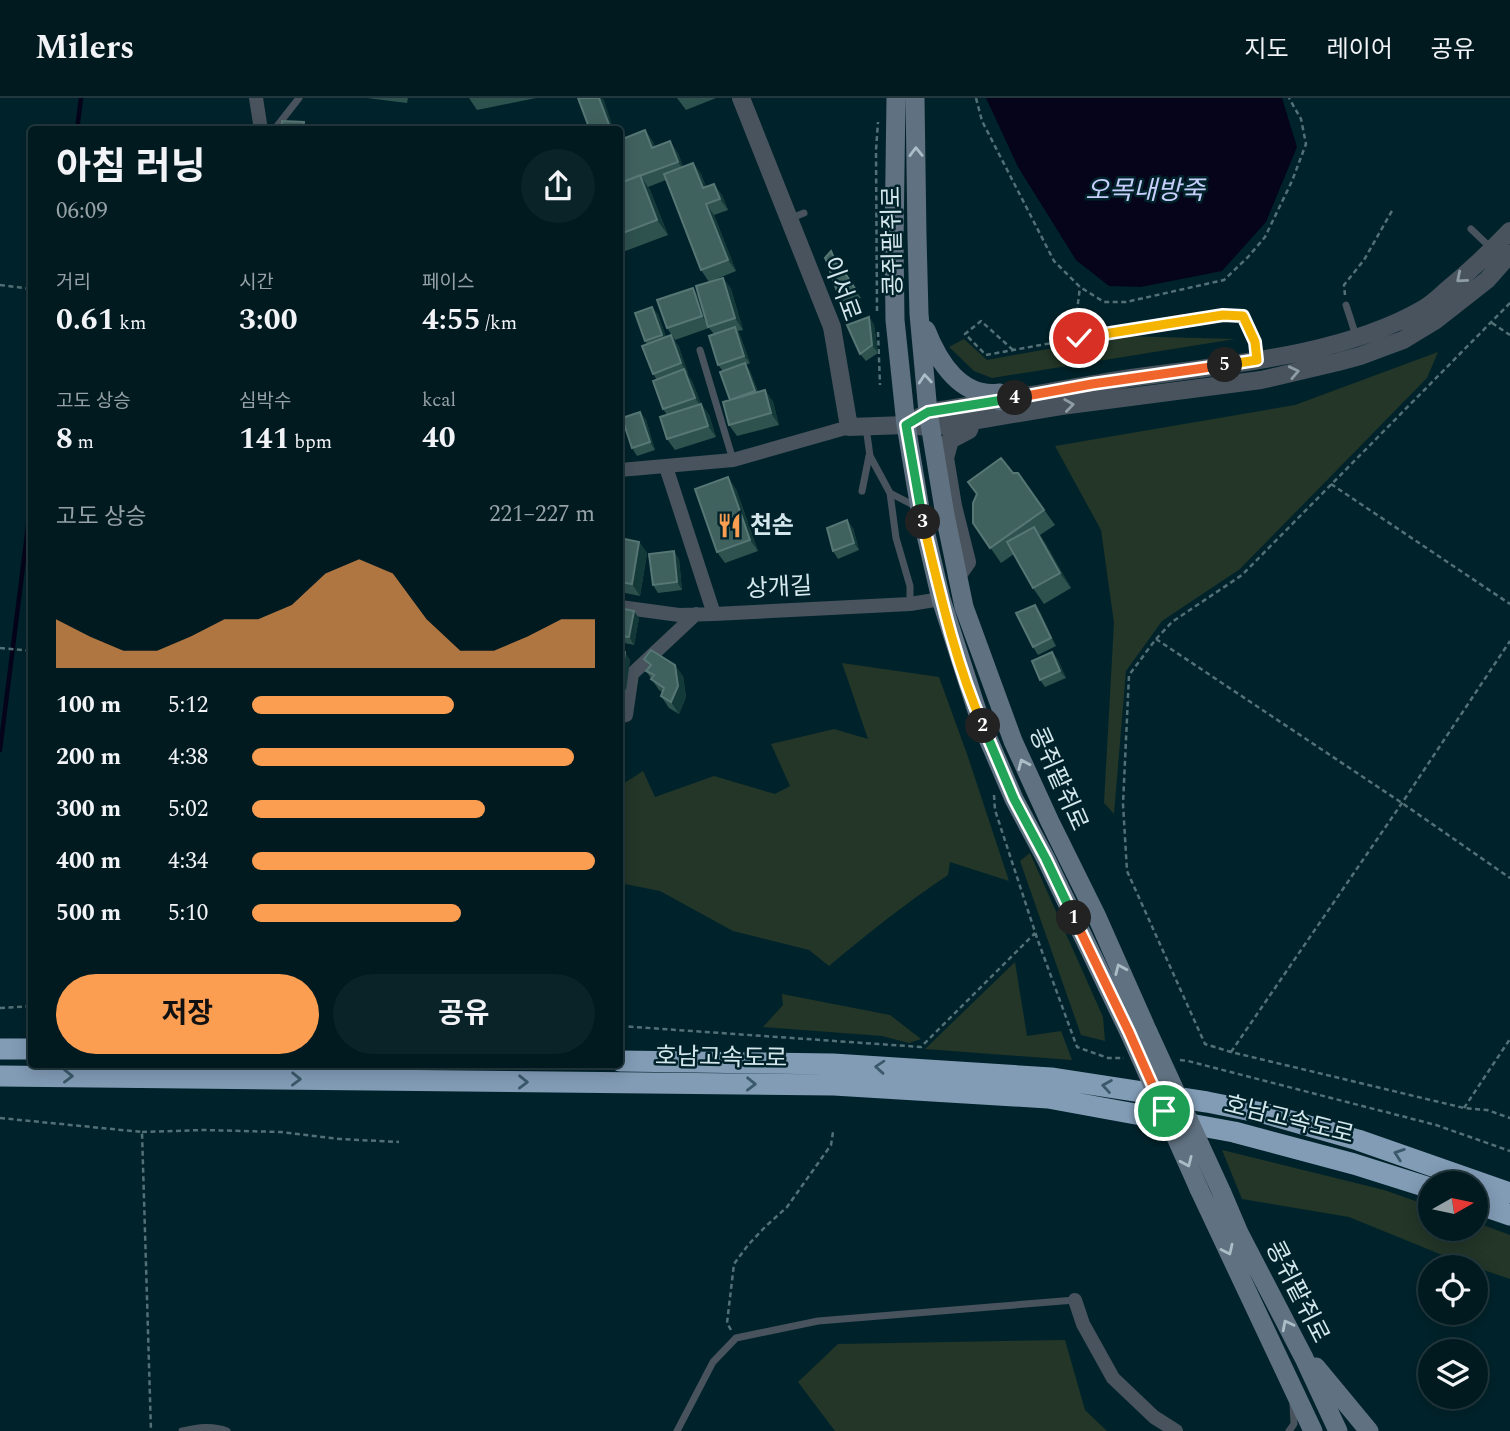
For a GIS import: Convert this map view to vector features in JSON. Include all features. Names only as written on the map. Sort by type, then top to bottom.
[{"type":"highway","points":[[0,1049],[28,1049]]},
{"type":"highway","name":"호남고속도로","points":[[623,1061],[833,1063],[1051,1077],[1267,1114],[1358,1140],[1510,1193]]},
{"type":"highway","name":"호남고속도로","points":[[0,1076],[834,1085],[1048,1098],[1234,1132],[1418,1184]]},
{"type":"highway","points":[[1488,1207],[1510,1215]]},
{"type":"main road","name":"콩쥐팥쥐로","points":[[896,98],[895,320],[906,425],[920,509],[941,598],[967,682],[1014,799],[1222,1193],[1239,1233],[1304,1358],[1338,1431]]},
{"type":"main road","name":"콩쥐팥쥐로","points":[[915,98],[919,314],[928,420],[964,607],[1013,741],[1097,918],[1199,1189],[1313,1431]]},
{"type":"main road","points":[[919,314],[942,364],[965,387],[991,394],[1000,393],[1000,401]]},
{"type":"main road","points":[[1304,1358],[1318,1368],[1369,1431]]},
{"type":"street","points":[[256,98],[260,126]]},
{"type":"street","name":"이서로","points":[[741,98],[796,216],[832,327],[858,427]]},
{"type":"street","points":[[928,420],[972,421],[1061,406],[1261,380],[1360,356],[1403,340],[1436,320],[1487,280],[1510,231]]},
{"type":"street","points":[[623,470],[733,460],[858,427],[906,425],[1000,401],[1092,384],[1257,360],[1334,344],[1388,326],[1425,308],[1479,263],[1501,252]]},
{"type":"street","points":[[1224,365],[1227,385]]},
{"type":"street","points":[[957,576],[967,562],[953,506],[945,458],[950,440],[969,430],[972,421]]},
{"type":"street","points":[[666,467],[714,614]]},
{"type":"street","name":"상개길","points":[[623,607],[679,615],[714,614],[910,604],[941,598]]},
{"type":"street","points":[[623,716],[626,715],[632,674],[696,614]]},
{"type":"street","points":[[1075,1300],[1083,1324],[1113,1378],[1154,1417],[1176,1431]]},
{"type":"lane","points":[[277,126],[299,98]]},
{"type":"lane","points":[[1471,229],[1501,252]]},
{"type":"lane","points":[[1346,305],[1356,337]]},
{"type":"lane","points":[[700,350],[733,460]]},
{"type":"lane","points":[[858,427],[890,493],[896,538],[910,586],[910,604]]},
{"type":"lane","points":[[862,491],[870,456]]},
{"type":"lane","points":[[890,493],[920,509]]},
{"type":"lane","points":[[677,1431],[713,1362],[736,1338],[818,1321],[1075,1300]]},
{"type":"lane","points":[[1289,1431],[1294,1424],[1292,1386]]},
{"type":"lane","points":[[182,1431],[203,1427],[227,1431]]},
{"type":"path","points":[[976,98],[982,121],[1054,261],[1080,287],[1104,302],[1126,302],[1224,280],[1248,257],[1265,237],[1292,181],[1306,144],[1301,119],[1289,98]]},
{"type":"path","points":[[1346,305],[1344,285],[1364,260],[1393,209]]},
{"type":"path","points":[[0,285],[28,288]]},
{"type":"path","points":[[1079,338],[1077,311],[1080,287]]},
{"type":"path","points":[[1510,303],[1242,575],[1172,622],[1156,639],[1129,675],[1123,804],[1127,871],[1205,1044],[1464,1108],[1487,1110],[1510,1118]]},
{"type":"path","points":[[1013,350],[981,321],[965,334],[986,355],[1223,315],[1243,316],[1255,342],[1257,360]]},
{"type":"path","points":[[1491,323],[1510,335]]},
{"type":"path","points":[[1331,484],[1510,604]]},
{"type":"path","points":[[1156,639],[1510,878]]},
{"type":"path","points":[[1231,1052],[1510,641]]},
{"type":"path","points":[[2,648],[28,651]]},
{"type":"path","points":[[993,787],[995,810],[1035,933],[1077,1047],[1108,1058],[1135,1059]]},
{"type":"path","points":[[623,1027],[921,1047],[1035,933]]},
{"type":"path","points":[[0,1008],[28,1006]]},
{"type":"path","points":[[1464,1108],[1510,1039]]},
{"type":"path","points":[[1174,1060],[1188,1061],[1436,1125],[1510,1151]]},
{"type":"path","points":[[0,1118],[142,1132],[281,1132],[399,1142]]},
{"type":"path","points":[[142,1132],[151,1431]]},
{"type":"path","points":[[736,1338],[727,1323],[734,1264],[748,1245],[787,1207],[831,1145],[833,1132]]},
{"type":"green space","points":[[1119,336],[1235,339],[992,378],[974,371],[949,347],[964,339],[987,360]]},
{"type":"green space","points":[[1438,352],[1427,378],[1240,569],[1162,621],[1126,671],[1114,814],[1104,803],[1114,623],[1101,530],[1055,446],[1295,405]]},
{"type":"green space","points":[[842,663],[939,677],[1009,881],[950,862],[948,875],[887,919],[829,966],[809,950],[733,931],[660,891],[623,884],[623,784],[643,771],[655,797],[714,776],[775,794],[790,786],[771,744],[834,729],[868,739]]},
{"type":"green space","points":[[1030,853],[1103,1017],[1105,1041],[1081,1035],[1020,861]]},
{"type":"green space","points":[[1015,962],[1027,1036],[1061,1031],[1072,1060],[925,1049]]},
{"type":"green space","points":[[782,994],[890,1015],[921,1039],[909,1043],[882,1036],[763,1027],[783,1005]]},
{"type":"green space","points":[[1222,1150],[1384,1190],[1418,1202],[1418,1241],[1488,1241],[1488,1227],[1510,1235],[1510,1279],[1488,1272],[1488,1255],[1442,1255],[1349,1217],[1242,1199]]},
{"type":"green space","points":[[1065,1340],[1085,1410],[1107,1431],[835,1431],[798,1382],[838,1344]]},
{"type":"water","name":"오목내방죽","points":[[986,98],[1282,98],[1297,147],[1266,222],[1222,271],[1141,287],[1109,286],[1076,260],[1018,167]]},
{"type":"building","points":[[578,98],[599,98],[610,126],[588,126]]},
{"type":"building","points":[[282,121],[304,122],[304,126],[282,126]]},
{"type":"building","points":[[645,130],[652,148],[670,141],[678,162],[623,182],[623,139]]},
{"type":"building","points":[[693,163],[703,188],[714,184],[720,199],[706,204],[728,260],[701,270],[664,174]]},
{"type":"building","points":[[640,175],[657,220],[623,233],[623,182]]},
{"type":"building","points":[[831,251],[837,265],[830,268],[825,258]]},
{"type":"building","points":[[839,264],[856,290],[839,297],[829,268]]},
{"type":"building","points":[[723,278],[735,318],[708,327],[696,286]]},
{"type":"building","points":[[693,288],[702,316],[667,328],[657,300]]},
{"type":"building","points":[[652,307],[662,335],[645,341],[635,313]]},
{"type":"building","points":[[869,317],[872,345],[860,354],[847,325]]},
{"type":"building","points":[[735,327],[744,356],[718,365],[709,336]]},
{"type":"building","points":[[671,335],[681,363],[653,374],[642,346]]},
{"type":"building","points":[[745,363],[755,391],[730,400],[720,372]]},
{"type":"building","points":[[684,369],[695,398],[663,409],[653,381]]},
{"type":"building","points":[[765,390],[771,413],[729,425],[723,402]]},
{"type":"building","points":[[701,404],[708,426],[667,439],[660,417]]},
{"type":"building","points":[[640,412],[650,442],[632,448],[623,418]]},
{"type":"building","points":[[1001,458],[1013,473],[1018,473],[1044,510],[990,548],[973,523],[973,503],[977,494],[968,482]]},
{"type":"building","name":"천손","points":[[728,477],[750,540],[717,552],[695,489]]},
{"type":"building","points":[[847,520],[854,543],[833,551],[827,528]]},
{"type":"building","points":[[1034,527],[1060,573],[1033,588],[1007,542]]},
{"type":"building","points":[[623,539],[639,542],[632,584],[623,582]]},
{"type":"building","points":[[674,551],[677,582],[653,585],[649,554]]},
{"type":"building","points":[[1035,605],[1051,638],[1033,647],[1016,613]]},
{"type":"building","points":[[623,609],[634,611],[629,637],[623,636]]},
{"type":"building","points":[[651,650],[675,665],[678,686],[671,702],[661,696],[664,688],[651,679],[654,675],[646,671],[651,665],[644,659]]},
{"type":"building","points":[[1052,652],[1060,671],[1040,680],[1032,661]]},
{"type":"waterway","points":[[78,126],[81,98]]},
{"type":"waterway","points":[[0,750],[28,527]]},
{"type":"place","name":"천손","points":[[730,526]]},
{"type":"route","points":[[1079,338],[1223,315],[1243,316],[1255,342],[1257,360],[928,412],[906,425],[920,509],[941,598],[980,720],[1014,799],[1046,859],[1164,1111]]}]
